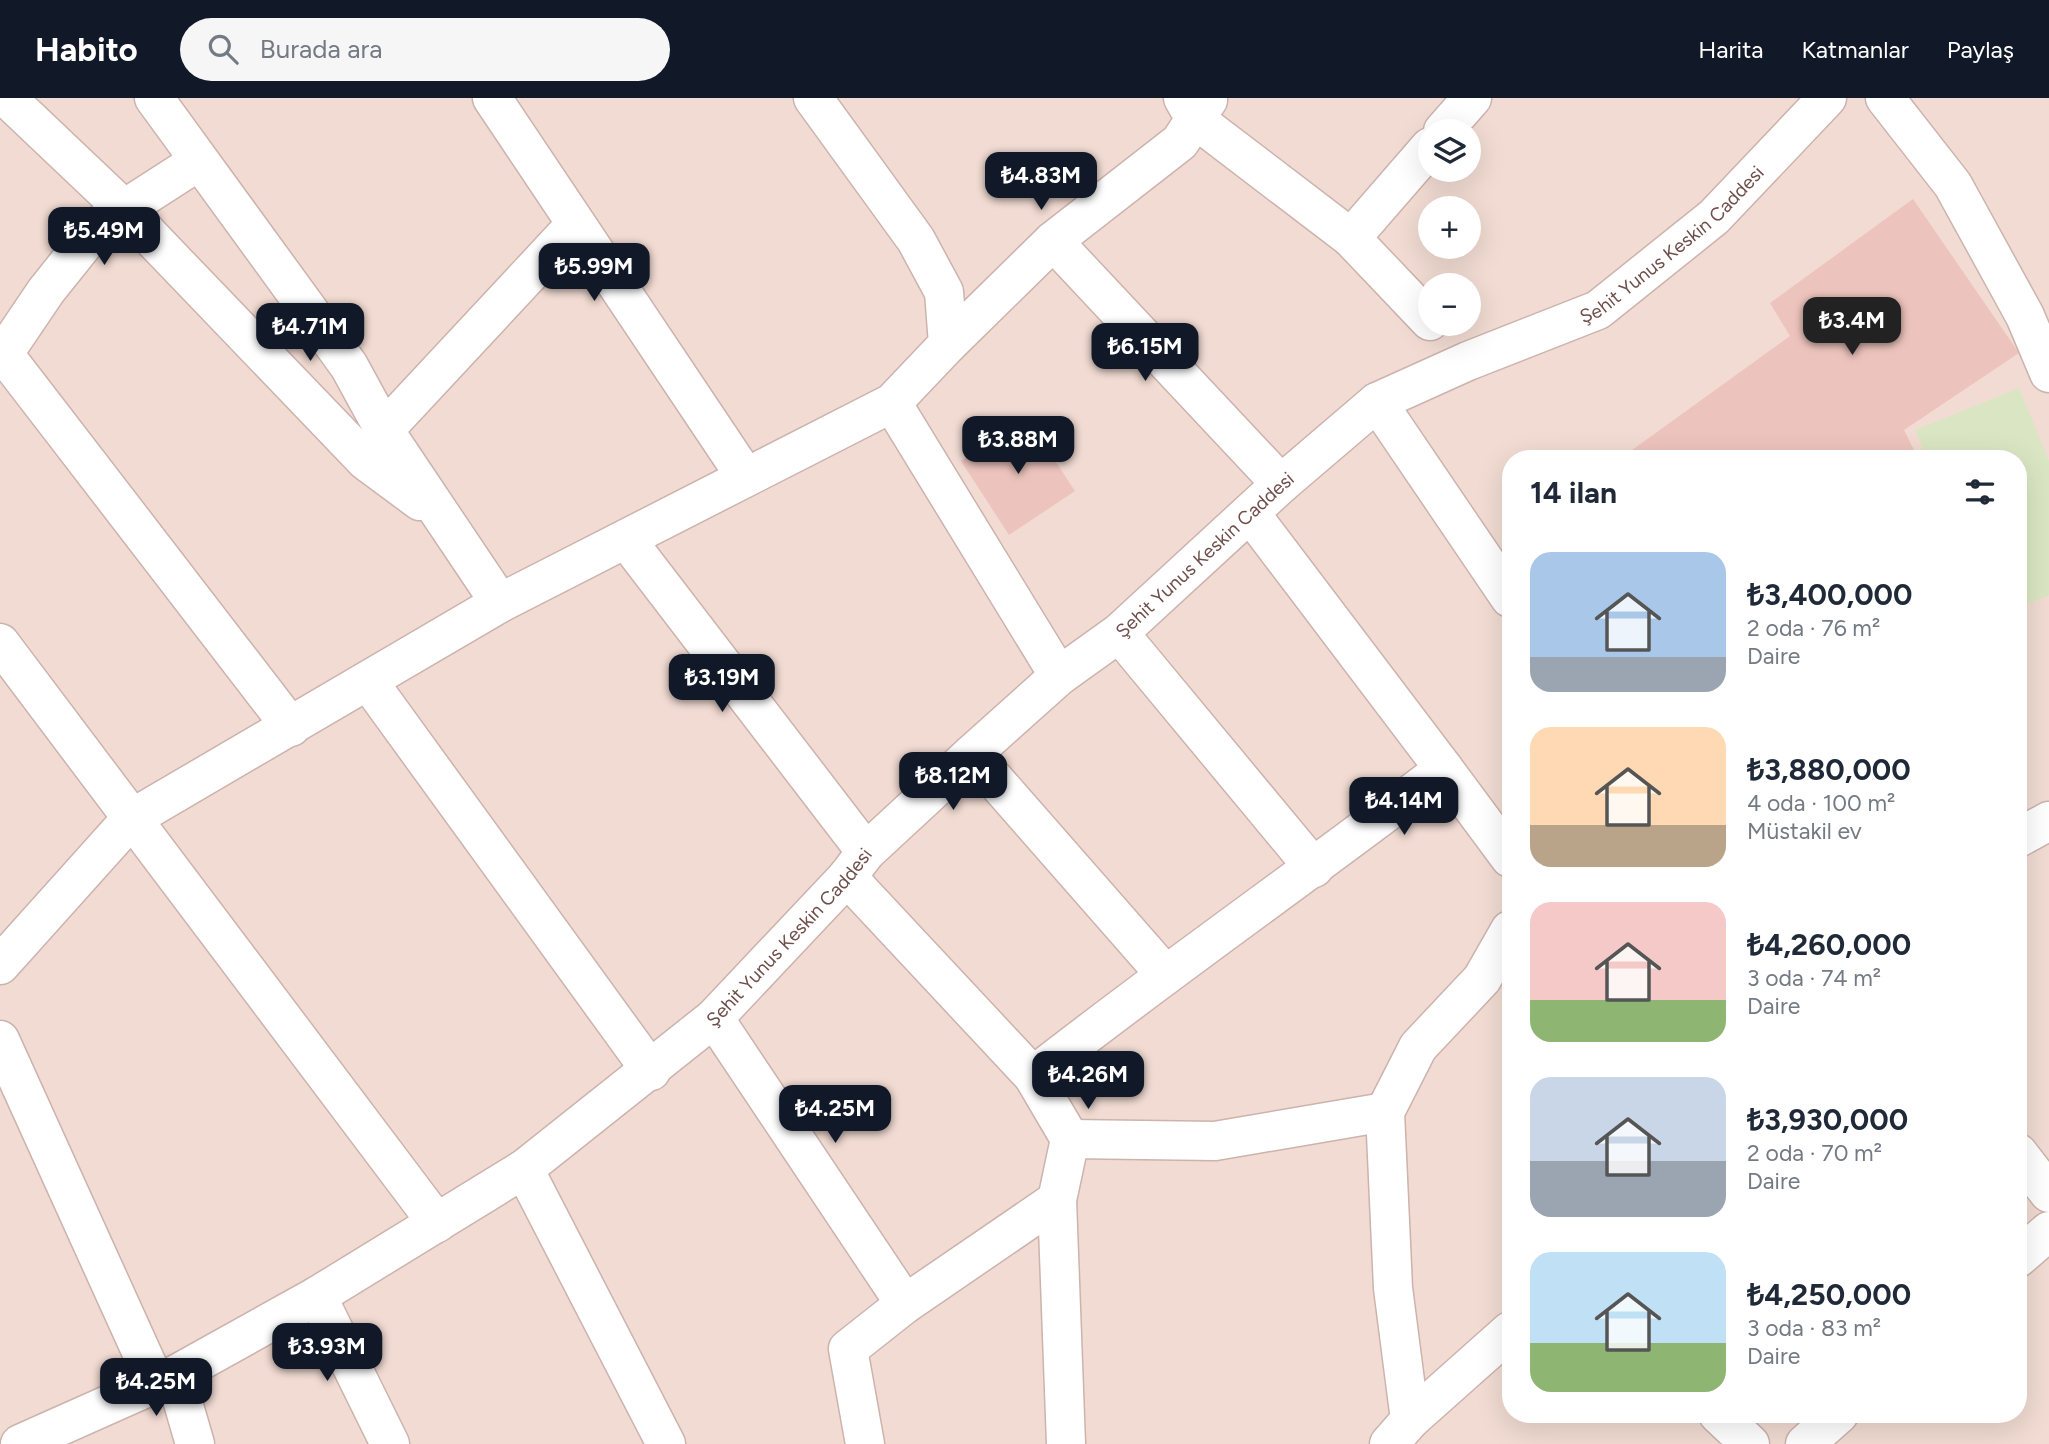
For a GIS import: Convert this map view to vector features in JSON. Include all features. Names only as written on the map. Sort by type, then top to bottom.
[{"type":"street","points":[[7,98],[124,209],[366,461],[444,519]]},
{"type":"street","points":[[154,98],[349,366],[384,430],[500,604]]},
{"type":"street","points":[[492,98],[745,476]]},
{"type":"street","points":[[814,98],[916,240],[944,292],[948,344]]},
{"type":"street","points":[[1454,119],[1472,98]]},
{"type":"street","name":"Şehit Yunus Keskin Caddesi","points":[[20,1444],[165,1378],[317,1296],[524,1168],[651,1071],[714,1018],[856,865],[972,754],[1059,676],[1119,633],[1281,484],[1377,402],[1468,361],[1598,310],[1714,217],[1827,98]]},
{"type":"street","points":[[1885,98],[1953,185],[2025,316],[2049,373]]},
{"type":"street","points":[[0,965],[131,819],[500,604],[745,476],[892,403],[1052,241],[1180,142],[1196,105],[1351,238],[1418,308]]},
{"type":"street","points":[[200,161],[98,226],[46,291],[1,354],[291,727]]},
{"type":"street","points":[[1351,238],[1418,161]]},
{"type":"street","points":[[384,430],[576,223]]},
{"type":"street","points":[[1052,241],[1281,484]]},
{"type":"street","points":[[1444,336],[1468,361]]},
{"type":"street","points":[[1377,402],[1502,586]]},
{"type":"street","points":[[892,403],[1059,676]]},
{"type":"street","points":[[1250,513],[1502,848]]},
{"type":"street","points":[[626,539],[856,865],[1033,1076],[1070,1139],[1057,1200],[1066,1444]]},
{"type":"street","points":[[1119,633],[1314,868]]},
{"type":"street","points":[[0,643],[437,1223]]},
{"type":"street","points":[[368,681],[651,1071]]},
{"type":"street","points":[[972,754],[1164,973]]},
{"type":"street","points":[[1033,1076],[1164,973],[1314,868],[1444,769]]},
{"type":"street","points":[[2027,833],[2049,821]]},
{"type":"street","points":[[1400,1432],[1385,1112],[1418,1047],[1482,979],[1502,944]]},
{"type":"street","points":[[714,1018],[905,1304]]},
{"type":"street","points":[[0,1040],[195,1444]]},
{"type":"street","points":[[1070,1139],[1215,1141],[1385,1112]]},
{"type":"street","points":[[2027,1165],[2049,1193]]},
{"type":"street","points":[[524,1168],[666,1444]]},
{"type":"street","points":[[865,1444],[848,1349],[905,1304],[1057,1200]]},
{"type":"street","points":[[2027,1250],[2049,1231]]},
{"type":"street","points":[[317,1296],[390,1444]]},
{"type":"street","points":[[1400,1432],[1502,1338]]},
{"type":"street","points":[[1728,1423],[1750,1444]]},
{"type":"street","points":[[1805,1444],[1829,1423]]},
{"type":"shaded area","points":[[0,98],[2049,98],[2049,1444],[0,1444]]},
{"type":"green space","points":[[2019,388],[2049,461],[2049,595],[2027,604],[2027,450],[1924,450],[1915,430]]},
{"type":"building","points":[[1913,199],[2019,353],[1904,430],[1914,450],[1632,450],[1790,336],[1770,303]]},
{"type":"building","points":[[1027,418],[1075,491],[1009,535],[961,461]]}]
